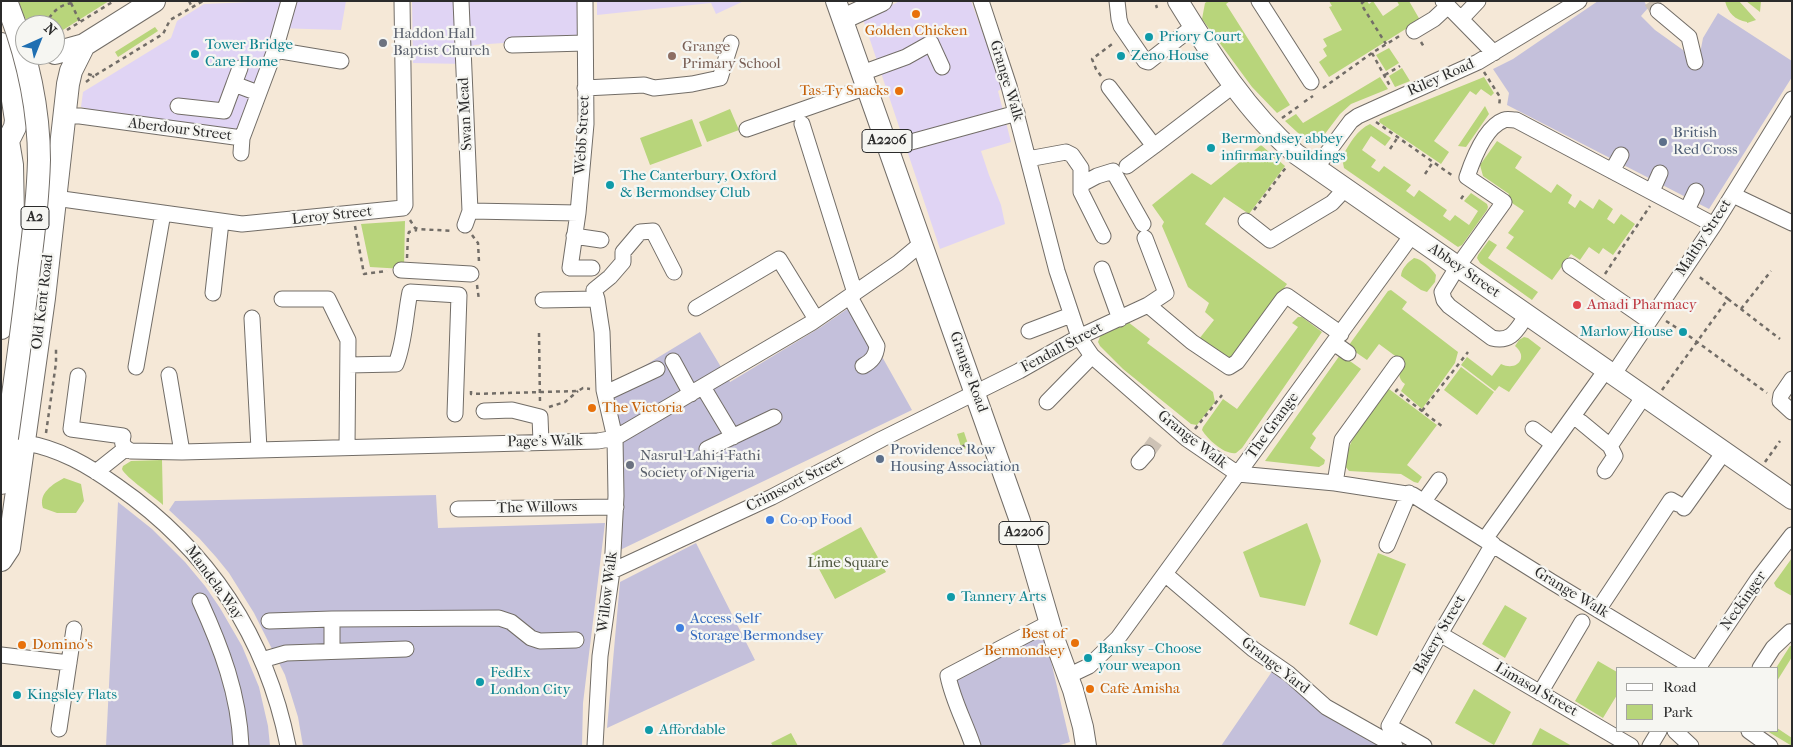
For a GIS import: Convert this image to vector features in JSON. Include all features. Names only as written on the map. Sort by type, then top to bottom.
[{"type":"highway","name":"A2","points":[[1,483],[16,440],[24,321],[37,200],[39,158],[29,71],[15,22],[6,1]]},
{"type":"highway","points":[[65,43],[84,45],[155,3]]},
{"type":"highway","name":"A2","points":[[2,44],[15,49]]},
{"type":"highway","name":"A2","points":[[1,328],[12,165],[5,138],[15,127],[15,109],[7,61],[2,44]]},
{"type":"highway","name":"Old Kent Road","points":[[1,560],[9,548],[16,440],[55,198],[71,71],[84,45]]},
{"type":"main road","name":"A2206","points":[[840,10],[882,1]]},
{"type":"main road","name":"Abbey Street","points":[[1178,1],[1234,85],[1268,128],[1296,154],[1610,372],[1652,394],[1724,452],[1792,499]]},
{"type":"main road","name":"Grange Road","points":[[840,10],[1020,521],[1049,622],[1083,727],[1086,746]]},
{"type":"street","name":"Aberdour Street","points":[[64,116],[80,116],[161,128],[241,145],[258,93],[275,50],[289,1]]},
{"type":"street","points":[[402,1],[405,205],[403,208]]},
{"type":"street","name":"Swan Mead","points":[[461,1],[470,211],[465,225]]},
{"type":"street","name":"Webb Street","points":[[585,1],[586,124],[578,213],[570,268],[592,268]]},
{"type":"street","name":"Grange Walk","points":[[981,1],[1017,113],[1053,257],[1080,337],[1092,356],[1165,429],[1187,439],[1238,474],[1335,483],[1409,493],[1692,667]]},
{"type":"street","points":[[1117,1],[1119,19],[1126,34],[1145,62],[1148,62],[1194,26]]},
{"type":"street","points":[[1259,1],[1311,82]]},
{"type":"street","points":[[1460,19],[1478,1]]},
{"type":"street","name":"Riley Road","points":[[1316,168],[1354,118],[1478,62],[1579,1]]},
{"type":"street","points":[[1414,31],[1434,19],[1445,4],[1494,53]]},
{"type":"street","points":[[1658,11],[1689,37],[1695,62]]},
{"type":"street","points":[[512,45],[585,43]]},
{"type":"street","points":[[586,88],[644,85],[654,88],[692,84],[720,78],[731,43]]},
{"type":"street","points":[[747,129],[822,103],[931,44],[942,67]]},
{"type":"street","points":[[275,50],[341,62]]},
{"type":"street","points":[[178,106],[224,110],[240,68]]},
{"type":"street","points":[[234,84],[258,93]]},
{"type":"street","points":[[1127,166],[1234,85]]},
{"type":"street","points":[[1109,87],[1154,146]]},
{"type":"street","name":"Maltby Street","points":[[1489,542],[1553,444],[1649,320],[1714,225],[1792,99]]},
{"type":"street","points":[[889,148],[1017,113]]},
{"type":"street","points":[[1527,315],[1512,335],[1506,339],[1492,338],[1448,306],[1442,292],[1444,286],[1504,202],[1467,177],[1476,152],[1495,126],[1505,120],[1516,120],[1714,225]]},
{"type":"street","points":[[802,124],[852,295],[876,346],[874,357],[863,366]]},
{"type":"street","points":[[1028,159],[1066,152],[1072,155],[1081,168],[1081,192],[1103,236]]},
{"type":"street","points":[[1612,171],[1621,155]]},
{"type":"street","name":"Fendall Street","points":[[975,391],[1019,371],[1080,337],[1148,305],[1166,293],[1144,231],[1113,170],[1082,184]]},
{"type":"street","points":[[1655,193],[1660,173]]},
{"type":"street","points":[[1246,221],[1270,240],[1332,203],[1346,188]]},
{"type":"street","points":[[1687,210],[1696,191]]},
{"type":"street","points":[[1733,195],[1792,223]]},
{"type":"street","name":"Leroy Street","points":[[55,198],[221,222],[251,224],[403,208]]},
{"type":"street","points":[[470,211],[578,213]]},
{"type":"street","points":[[136,367],[162,213]]},
{"type":"street","points":[[213,293],[221,222]]},
{"type":"street","points":[[543,300],[597,299],[594,290],[624,262],[623,252],[640,232],[654,231],[674,272]]},
{"type":"street","name":"The Grange","points":[[1068,676],[1089,666],[1118,638],[1412,235]]},
{"type":"street","points":[[574,236],[601,240]]},
{"type":"street","name":"Page's Walk","points":[[78,376],[71,429],[124,442],[131,451],[182,452],[598,441],[615,438],[816,319],[898,263],[922,243]]},
{"type":"street","points":[[696,308],[779,259],[816,319]]},
{"type":"street","points":[[1570,266],[1649,320]]},
{"type":"street","points":[[1102,269],[1120,319]]},
{"type":"street","points":[[404,270],[471,274]]},
{"type":"street","points":[[348,365],[396,364],[402,348],[405,313],[410,292],[458,295],[455,414]]},
{"type":"street","points":[[1148,305],[1192,342],[1229,367],[1237,362],[1283,299],[1288,296],[1338,338],[1348,353]]},
{"type":"street","points":[[282,299],[328,299],[348,340],[347,447]]},
{"type":"street","name":"Willow Walk","points":[[595,746],[600,656],[612,571],[616,507],[615,438],[604,390],[602,332],[597,299]]},
{"type":"street","points":[[1029,331],[1071,315]]},
{"type":"street","points":[[252,318],[258,450]]},
{"type":"street","points":[[1047,402],[1092,356]]},
{"type":"street","points":[[674,361],[734,437]]},
{"type":"street","points":[[1335,483],[1342,440],[1394,381],[1397,364]]},
{"type":"street","points":[[604,390],[610,391],[657,369]]},
{"type":"street","points":[[170,375],[182,452]]},
{"type":"street","points":[[1792,379],[1781,395],[1780,400],[1792,412]]},
{"type":"street","name":"Crimscott Street","points":[[612,571],[772,497],[975,391]]},
{"type":"street","points":[[1610,446],[1652,394]]},
{"type":"street","points":[[484,411],[512,410],[540,414],[541,442]]},
{"type":"street","points":[[707,449],[774,417]]},
{"type":"street","points":[[1581,422],[1610,446],[1615,456],[1605,471]]},
{"type":"street","points":[[1533,429],[1553,444]]},
{"type":"street","name":"Mandela Way","points":[[16,440],[60,453],[96,472],[145,507],[187,544],[235,606],[262,660],[274,691],[288,746]]},
{"type":"street","points":[[96,472],[124,442]]},
{"type":"street","points":[[1598,610],[1671,500],[1681,506],[1724,452]]},
{"type":"street","points":[[1424,501],[1439,480]]},
{"type":"street","points":[[1387,545],[1409,493]]},
{"type":"street","name":"The Willows","points":[[458,509],[616,507]]},
{"type":"street","name":"Neckinger","points":[[1699,667],[1758,579],[1792,535]]},
{"type":"street","name":"Bakery Street","points":[[1424,746],[1389,726],[1489,542]]},
{"type":"street","name":"Grange Yard","points":[[1165,574],[1253,649],[1289,674],[1326,707],[1395,746]]},
{"type":"street","points":[[200,601],[218,641],[233,687],[241,746]]},
{"type":"street","points":[[269,621],[500,618],[511,622],[531,638],[540,641],[576,640]]},
{"type":"street","points":[[332,619],[332,651]]},
{"type":"street","points":[[973,746],[967,727],[951,692],[948,676],[1049,622]]},
{"type":"street","points":[[1540,693],[1582,622]]},
{"type":"street","points":[[59,729],[74,629]]},
{"type":"street","points":[[1761,667],[1773,648],[1790,632],[1792,633]]},
{"type":"street","name":"Limasol Street","points":[[1440,634],[1631,746]]},
{"type":"street","points":[[262,660],[286,653],[406,649]]},
{"type":"street","points":[[1,654],[69,663]]},
{"type":"street","points":[[1650,746],[1658,732]]},
{"type":"street","points":[[1676,732],[1691,746]]},
{"type":"street","points":[[1750,732],[1770,746]]},
{"type":"path","points":[[65,37],[80,22],[114,1]]},
{"type":"path","points":[[190,1],[192,7]]},
{"type":"path","points":[[82,73],[94,76],[163,34],[170,20],[203,1]]},
{"type":"path","points":[[1364,1],[1361,4],[1386,44]]},
{"type":"path","points":[[51,15],[60,6],[71,2],[80,22]]},
{"type":"path","points":[[1304,102],[1372,53],[1412,29],[1414,31]]},
{"type":"path","points":[[1109,87],[1096,69],[1092,59],[1126,34]]},
{"type":"path","points":[[1372,53],[1396,98]]},
{"type":"path","points":[[1478,62],[1500,97],[1495,126]]},
{"type":"path","points":[[1385,76],[1400,66]]},
{"type":"path","points":[[1279,120],[1299,106]]},
{"type":"path","points":[[1371,119],[1457,179]]},
{"type":"path","points":[[1390,149],[1398,137]]},
{"type":"path","points":[[1425,174],[1433,162]]},
{"type":"path","points":[[1246,221],[1289,163]]},
{"type":"path","points":[[1461,199],[1469,188]]},
{"type":"path","points":[[1597,285],[1655,193]]},
{"type":"path","points":[[403,208],[412,224],[418,230]]},
{"type":"path","points":[[353,214],[364,274],[404,270],[409,232],[418,230],[456,231],[465,225]]},
{"type":"path","points":[[1685,267],[1780,339]]},
{"type":"path","points":[[1741,309],[1771,271]]},
{"type":"path","points":[[1652,394],[1697,342],[1728,299]]},
{"type":"path","points":[[539,333],[540,414],[565,402],[583,388],[604,390]]},
{"type":"path","points":[[1689,336],[1746,379],[1780,400]]},
{"type":"path","points":[[1422,411],[1468,352]]},
{"type":"path","points":[[1394,381],[1396,391],[1443,427]]},
{"type":"path","points":[[471,385],[471,394],[578,391]]},
{"type":"path","points":[[1187,439],[1222,395]]},
{"type":"path","points":[[1764,464],[1780,441]]},
{"type":"path","points":[[961,447],[968,444]]},
{"type":"shaded area","points":[[274,1],[346,1],[341,30],[276,28],[237,129],[233,134],[159,125],[81,107],[83,92],[171,38],[177,21],[204,4]]},
{"type":"shaded area","points":[[412,1],[580,1],[580,33],[577,38],[474,45],[466,64],[413,63]]},
{"type":"shaded area","points":[[597,1],[744,1],[716,14],[711,3],[597,15]]},
{"type":"shaded area","points":[[900,1],[971,1],[1003,88],[998,91],[1011,142],[981,151],[1001,205],[1005,224],[940,249],[863,19]]},
{"type":"shaded area","points":[[1598,1],[1644,1],[1648,8],[1641,16],[1655,30],[1683,50],[1690,60],[1698,64],[1703,38],[1718,13],[1792,61],[1792,77],[1709,209],[1507,105],[1509,93],[1493,69],[1513,59]]},
{"type":"shaded area","points":[[853,305],[912,410],[620,550],[606,389],[700,332],[730,382],[821,327]]},
{"type":"shaded area","points":[[436,495],[438,528],[605,523],[583,703],[582,746],[303,746],[298,717],[285,675],[254,613],[229,573],[216,557],[169,510],[175,501]]},
{"type":"shaded area","points":[[118,502],[152,529],[185,562],[220,608],[242,646],[259,687],[268,726],[270,746],[106,746]]},
{"type":"shaded area","points":[[696,543],[755,660],[607,728],[620,582]]},
{"type":"shaded area","points":[[1039,623],[1050,657],[1070,742],[1057,746],[969,746],[942,674]]},
{"type":"shaded area","points":[[1273,670],[1402,746],[1221,746]]},
{"type":"green space","points":[[19,1],[109,1],[65,29],[65,15],[24,15]]},
{"type":"green space","points":[[1208,1],[1230,1],[1226,4],[1290,105],[1277,113],[1252,87],[1202,19],[1205,3]]},
{"type":"green space","points":[[1329,1],[1367,1],[1369,4],[1373,1],[1383,16],[1399,5],[1397,1],[1409,1],[1420,20],[1329,77],[1319,62],[1327,56],[1323,49],[1327,46],[1323,39],[1342,30],[1329,7],[1332,6]]},
{"type":"green space","points":[[1725,1],[1739,1],[1756,20],[1747,23],[1736,18],[1728,9]]},
{"type":"green space","points":[[1746,1],[1761,1],[1760,12]]},
{"type":"green space","points":[[155,27],[158,31],[118,57],[115,52]]},
{"type":"green space","points":[[1389,48],[1399,63],[1386,71],[1376,55]]},
{"type":"green space","points":[[1402,68],[1410,81],[1395,87],[1389,76]]},
{"type":"green space","points":[[1380,77],[1388,89],[1351,104],[1340,114],[1318,143],[1309,143],[1285,121],[1296,114],[1303,123]]},
{"type":"green space","points":[[1484,77],[1494,93],[1491,96],[1481,89],[1476,95],[1470,91],[1434,141],[1449,152],[1441,164],[1379,122],[1380,119]]},
{"type":"green space","points":[[1485,106],[1489,114],[1466,147],[1458,146]]},
{"type":"green space","points":[[730,109],[739,130],[707,142],[699,122]]},
{"type":"green space","points":[[692,119],[702,146],[650,165],[640,138]]},
{"type":"green space","points":[[1370,124],[1391,138],[1385,146],[1371,136],[1362,150],[1376,160],[1371,167],[1379,172],[1384,166],[1411,185],[1406,191],[1414,197],[1419,190],[1447,210],[1443,216],[1450,221],[1455,215],[1469,225],[1478,211],[1464,201],[1471,193],[1487,204],[1487,210],[1462,245],[1458,247],[1344,168],[1343,155],[1358,133]]},
{"type":"green space","points":[[1497,141],[1522,157],[1515,168],[1551,193],[1557,184],[1572,195],[1568,203],[1575,208],[1580,200],[1593,209],[1599,199],[1613,209],[1607,219],[1614,224],[1621,214],[1635,224],[1613,255],[1603,248],[1599,254],[1589,247],[1580,260],[1571,254],[1552,280],[1506,248],[1514,237],[1508,233],[1524,211],[1506,199],[1509,194],[1483,176],[1480,165]]},
{"type":"green space","points":[[1261,145],[1285,166],[1249,214],[1224,197],[1205,224],[1287,284],[1236,355],[1226,358],[1199,339],[1214,320],[1205,312],[1209,303],[1188,287],[1162,226],[1164,222],[1152,205],[1192,173],[1211,185]]},
{"type":"green space","points":[[405,221],[404,269],[370,267],[361,224]]},
{"type":"green space","points":[[1489,240],[1497,245],[1488,258],[1538,292],[1532,300],[1480,263],[1477,258],[1478,255]]},
{"type":"green space","points":[[1414,258],[1426,264],[1436,275],[1435,282],[1427,292],[1401,276],[1405,266]]},
{"type":"green space","points":[[1391,290],[1407,302],[1402,309],[1458,352],[1455,363],[1422,409],[1401,391],[1405,384],[1400,377],[1402,361],[1379,344],[1367,360],[1351,349],[1349,345],[1388,291]]},
{"type":"green space","points":[[1298,317],[1302,317],[1322,332],[1242,448],[1236,453],[1227,452],[1212,442],[1202,430],[1203,427],[1223,399],[1237,409],[1298,327],[1292,323]]},
{"type":"green space","points":[[1128,322],[1150,339],[1147,343],[1213,392],[1215,402],[1197,425],[1191,424],[1123,369],[1100,346],[1098,342],[1101,334]]},
{"type":"green space","points":[[1524,337],[1541,348],[1509,392],[1499,386],[1495,391],[1461,365],[1467,357],[1492,376],[1501,364],[1512,366],[1519,362],[1521,355],[1515,346]]},
{"type":"green space","points":[[1340,355],[1361,369],[1312,434],[1316,438],[1310,448],[1325,460],[1324,464],[1319,467],[1265,461]]},
{"type":"green space","points":[[1461,367],[1494,392],[1477,415],[1444,390]]},
{"type":"green space","points":[[1389,389],[1437,425],[1407,465],[1422,477],[1418,483],[1401,474],[1349,471],[1345,466],[1350,445],[1355,435]]},
{"type":"green space","points":[[964,432],[969,447],[962,450],[957,434]]},
{"type":"green space","points":[[162,460],[163,505],[124,473],[122,469],[123,466],[131,461]]},
{"type":"green space","points":[[64,478],[81,484],[84,501],[76,513],[57,513],[43,508],[42,503],[45,493],[51,486]]},
{"type":"green space","points":[[1307,523],[1321,561],[1305,606],[1260,597],[1243,552]]},
{"type":"green space","name":"Lime Square","points":[[861,527],[886,572],[835,599],[811,554]]},
{"type":"green space","points":[[1378,553],[1406,564],[1377,636],[1349,624]]},
{"type":"green space","points":[[1792,558],[1792,596],[1776,587],[1774,583]]},
{"type":"green space","points":[[1505,605],[1527,618],[1505,658],[1482,644]]},
{"type":"green space","points":[[1790,646],[1792,646],[1792,657],[1778,679],[1777,667]]},
{"type":"green space","points":[[1598,661],[1616,671],[1616,697],[1603,718],[1575,701]]},
{"type":"green space","points":[[1474,689],[1511,712],[1494,745],[1455,723]]},
{"type":"green space","points":[[1540,728],[1572,746],[1531,746]]},
{"type":"green space","points":[[1778,729],[1792,738],[1792,746],[1769,732],[1778,732]]},
{"type":"green space","points":[[791,733],[798,746],[773,746],[771,743]]},
{"type":"tunnel","points":[[1651,1],[1658,11]]},
{"type":"tunnel","points":[[1147,453],[1160,435]]},
{"type":"place","name":"Golden Chicken","points":[[916,14]]},
{"type":"place","name":"Priory Court","points":[[1149,37]]},
{"type":"place","name":"Haddon Hall Baptist Church","points":[[383,43]]},
{"type":"place","name":"Tower Bridge Care Home","points":[[195,54]]},
{"type":"place","name":"Grange Primary School","points":[[672,56]]},
{"type":"place","name":"Zeno House","points":[[1121,56]]},
{"type":"place","name":"Tas-Ty Snacks","points":[[899,91]]},
{"type":"place","name":"British Red Cross","points":[[1663,142]]},
{"type":"place","name":"Bermondsey abbey infirmary buildings","points":[[1211,148]]},
{"type":"place","name":"The Canterbury, Oxford & Bermondsey Club","points":[[610,185]]},
{"type":"place","name":"Amadi Pharmacy","points":[[1577,305]]},
{"type":"place","name":"Marlow House","points":[[1683,332]]},
{"type":"place","name":"The Victoria","points":[[592,408]]},
{"type":"place","name":"Providence Row Housing Association","points":[[880,459]]},
{"type":"place","name":"Nasrul-Lahi-i-Fathi Society of Nigeria","points":[[630,465]]},
{"type":"place","name":"Co-op Food","points":[[770,520]]},
{"type":"place","name":"Tannery Arts","points":[[951,597]]},
{"type":"place","name":"Access Self Storage Bermondsey","points":[[680,628]]},
{"type":"place","name":"Best of Bermondsey","points":[[1075,643]]},
{"type":"place","name":"Domino's","points":[[22,645]]},
{"type":"place","name":"Banksy - Choose your weapon","points":[[1088,658]]},
{"type":"place","name":"FedEx London City","points":[[480,682]]},
{"type":"place","name":"Cafe Amisha","points":[[1090,689]]},
{"type":"place","name":"Kingsley Flats","points":[[17,695]]},
{"type":"place","name":"Affordable","points":[[649,730]]}]
